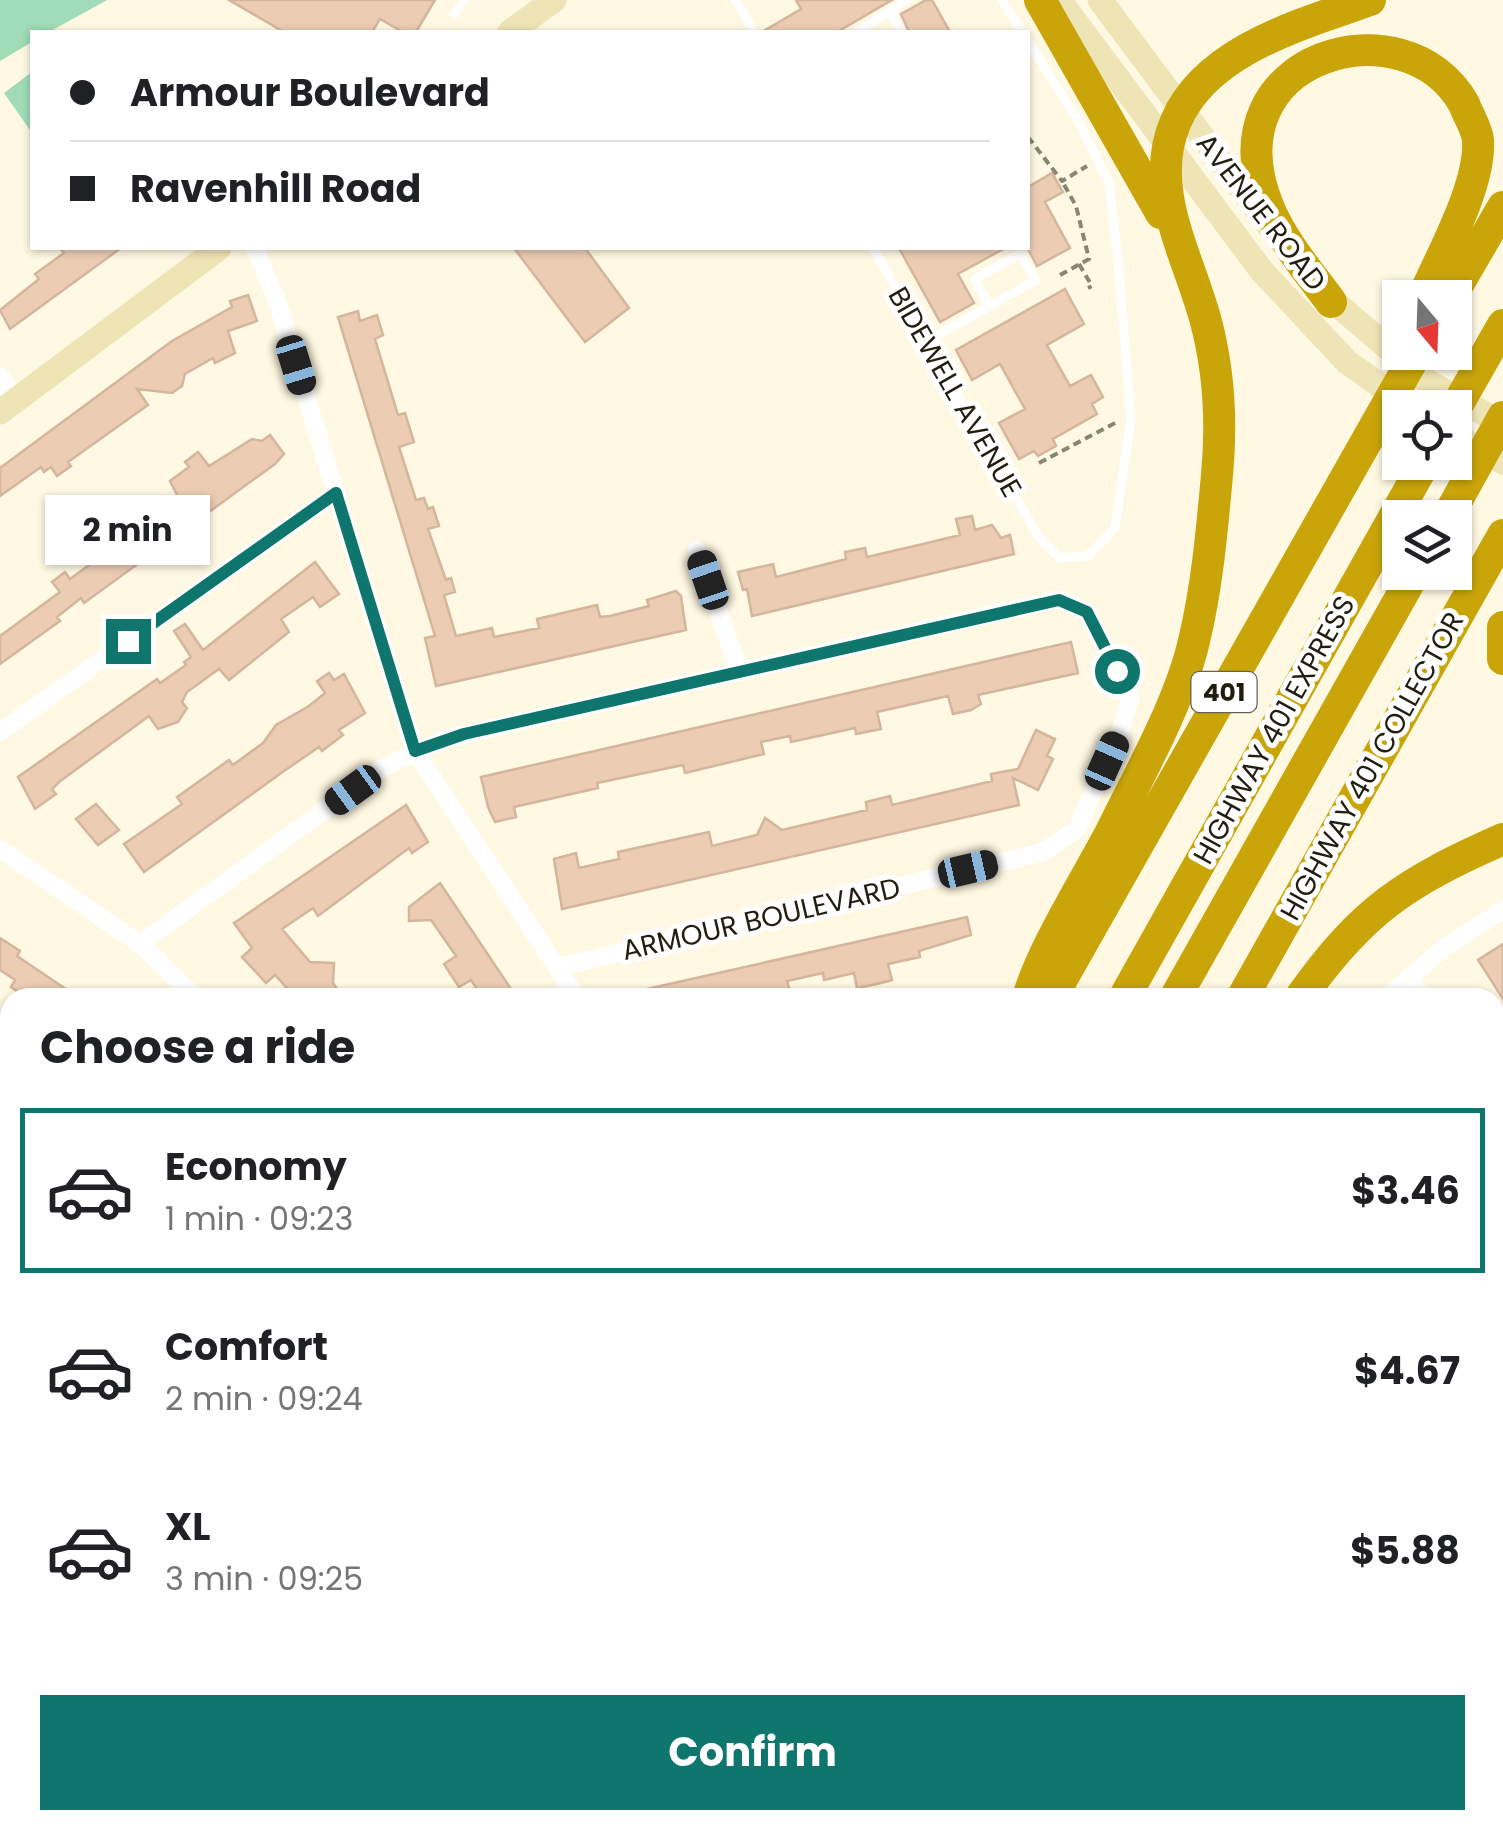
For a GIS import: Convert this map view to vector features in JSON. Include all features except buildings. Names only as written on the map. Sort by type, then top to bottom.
[{"type":"highway","points":[[1040,0],[1184,254]]},
{"type":"highway","points":[[1033,988],[1148,759],[1194,643],[1212,530],[1220,442],[1218,381],[1205,319],[1166,193],[1166,145],[1196,88],[1268,37],[1370,0]]},
{"type":"highway","points":[[1331,302],[1268,206],[1254,149],[1258,117],[1274,86],[1300,58],[1332,44],[1373,38],[1420,51],[1449,78],[1478,138],[1469,190],[1431,280]]},
{"type":"highway","points":[[1460,280],[1503,207]]},
{"type":"highway","points":[[1466,390],[1503,325]]},
{"type":"highway","points":[[1457,500],[1503,421]]},
{"type":"highway","name":"401","points":[[1057,988],[1382,434]]},
{"type":"highway","name":"HIGHWAY 401 EXPRESS","points":[[1130,988],[1415,480]]},
{"type":"highway","name":"HIGHWAY 401 COLLECTOR","points":[[1248,988],[1503,535]]},
{"type":"highway","name":"HIGHWAY 401 EXPRESS","points":[[1181,988],[1406,590]]},
{"type":"highway","points":[[1503,626],[1503,659]]},
{"type":"highway","points":[[1307,988],[1335,948],[1401,888],[1503,839]]},
{"type":"main road","name":"AVENUE ROAD","points":[[1059,0],[1261,270],[1347,362],[1393,390]]},
{"type":"main road","name":"AVENUE ROAD","points":[[1100,0],[1296,262],[1331,302],[1428,382],[1503,421]]},
{"type":"main road","points":[[512,30],[547,2]]},
{"type":"main road","points":[[8,406],[216,250]]},
{"type":"main road","points":[[1472,445],[1503,462]]},
{"type":"street","points":[[256,250],[415,751],[572,988]]},
{"type":"street","points":[[0,376],[8,406]]},
{"type":"street","points":[[0,732],[336,493]]},
{"type":"street","points":[[140,944],[384,767],[415,751],[464,734],[739,670],[697,550]]},
{"type":"street","name":"ARMOUR BOULEVARD","points":[[559,967],[1043,852],[1077,829],[1122,727],[1130,697],[1087,612],[1059,600],[739,670]]},
{"type":"street","points":[[0,848],[140,944],[186,988]]},
{"type":"street","points":[[1397,988],[1445,947],[1503,910]]},
{"type":"street","points":[[1406,980],[1415,988]]},
{"type":"lane","points":[[454,14],[464,0]]},
{"type":"lane","points":[[736,0],[753,30]]},
{"type":"lane","points":[[860,30],[907,0]]},
{"type":"lane","points":[[1002,0],[1021,30]]},
{"type":"lane","points":[[890,11],[900,30]]},
{"type":"lane","points":[[1030,43],[1079,122],[1109,183],[1131,418]]},
{"type":"lane","name":"BIDEWELL AVENUE","points":[[874,250],[1038,536],[1060,558],[1088,556],[1115,528],[1131,418]]},
{"type":"lane","points":[[926,342],[1036,280],[1020,254],[976,279],[989,306]]},
{"type":"path","points":[[1030,140],[1076,206],[1089,258],[1060,275]]},
{"type":"path","points":[[1062,181],[1090,164]]},
{"type":"path","points":[[1079,264],[1092,286],[1088,288]]},
{"type":"path","points":[[1039,462],[1102,427],[1131,418]]},
{"type":"green space","points":[[0,0],[107,0],[53,30],[30,30],[30,43],[0,61]]},
{"type":"green space","points":[[30,74],[30,130],[4,93]]},
{"type":"route","points":[[128,641],[336,493],[415,751],[464,734],[1059,600],[1087,612],[1117,671]]}]
